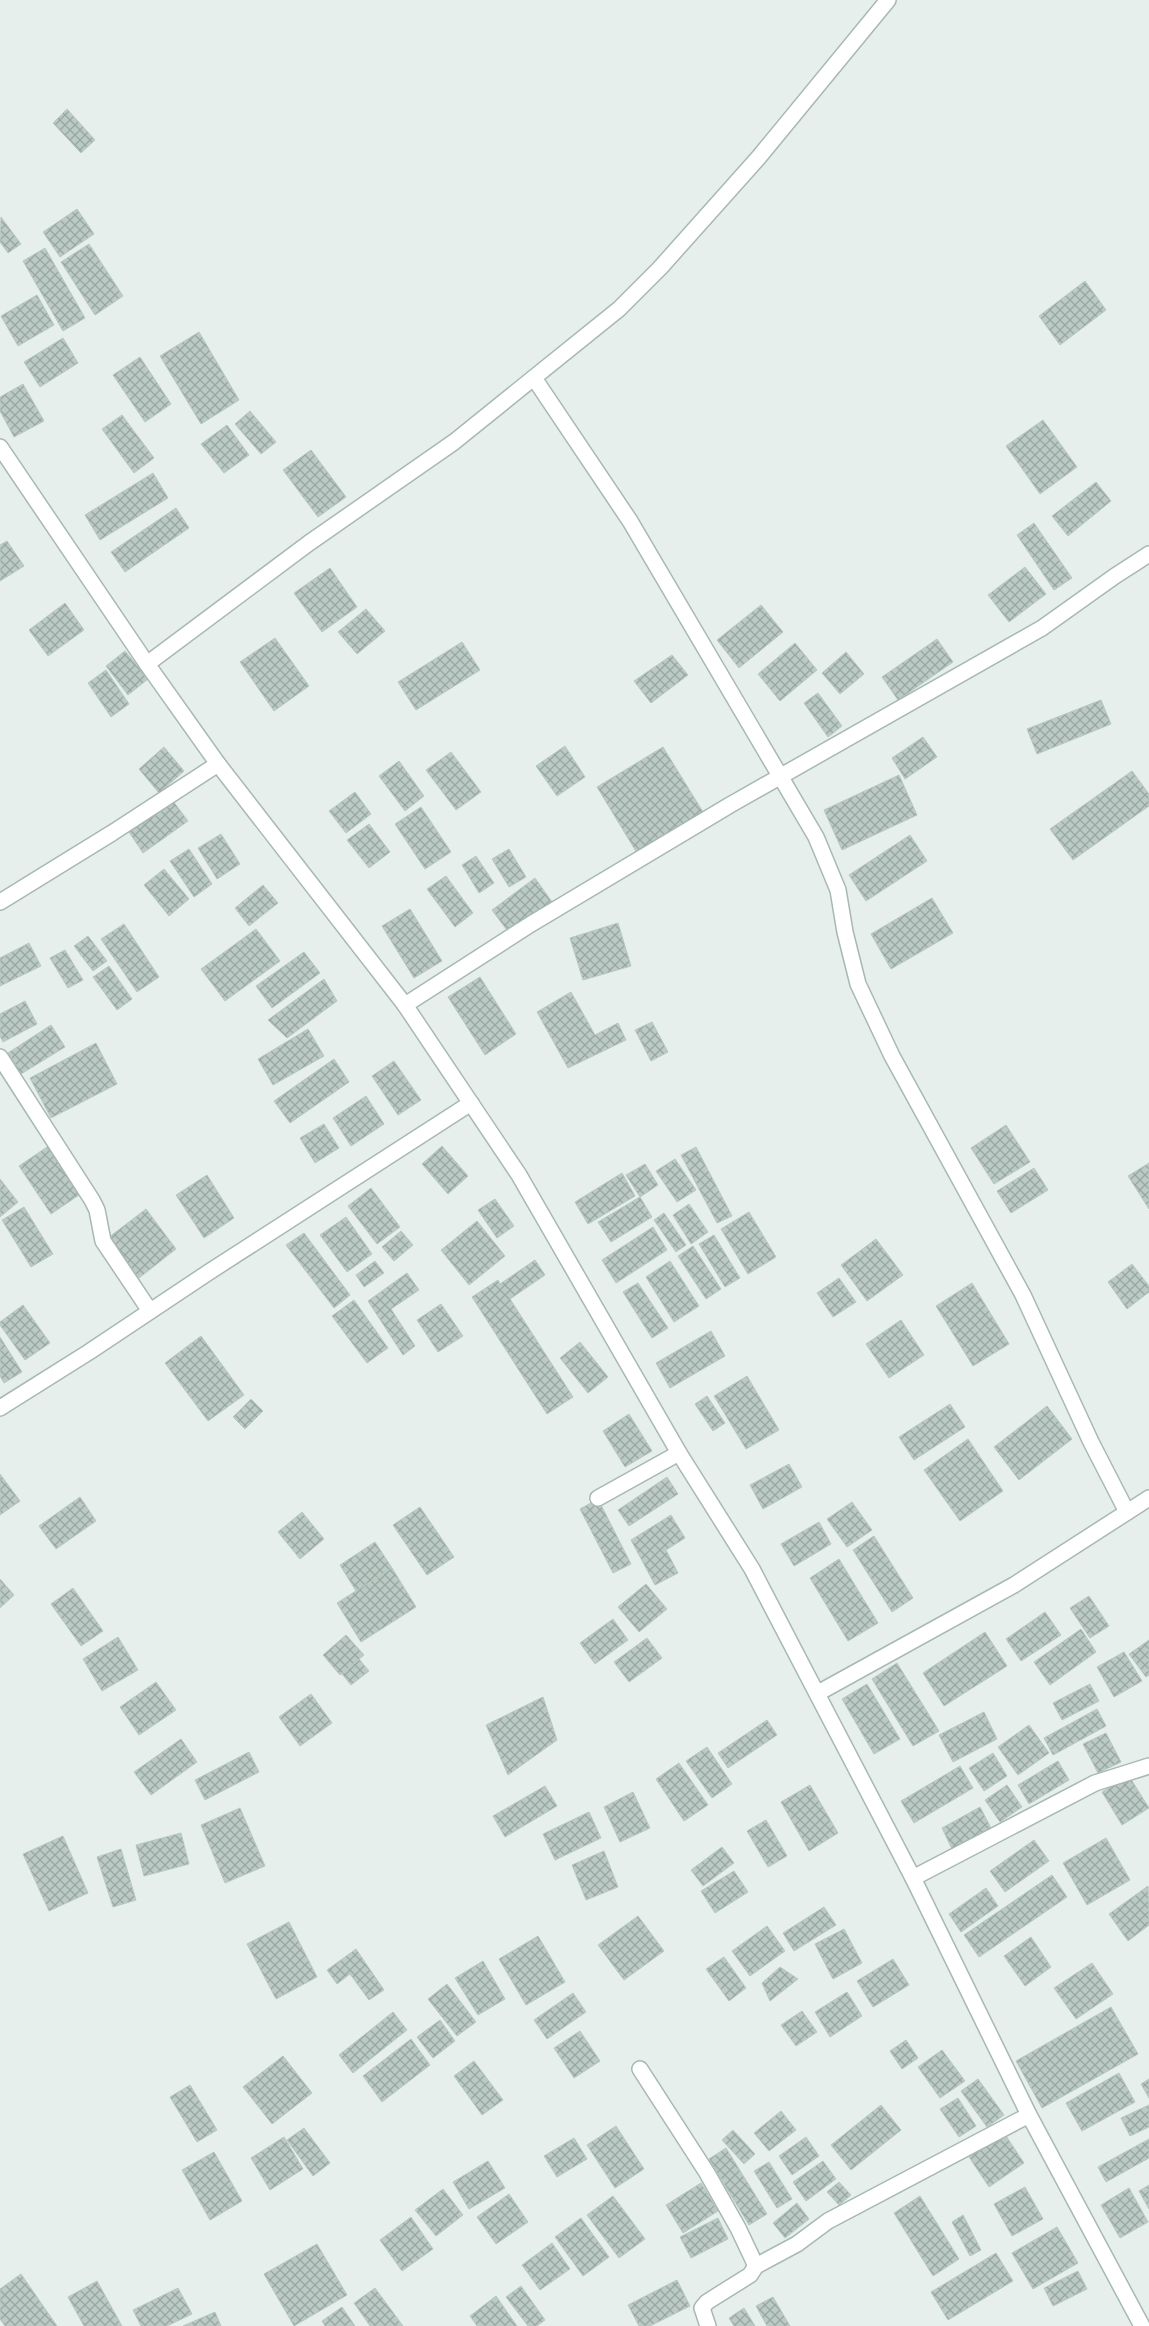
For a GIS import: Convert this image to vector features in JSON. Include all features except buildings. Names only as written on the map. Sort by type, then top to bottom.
[{"type":"street","points":[[147,664],[309,543],[454,442],[620,309],[660,268],[758,157],[888,0]]},
{"type":"street","points":[[534,378],[634,529],[816,837],[838,890],[845,932],[858,984],[892,1056],[1023,1295],[1091,1442],[1127,1512]]},
{"type":"street","points":[[0,447],[147,664],[218,764],[405,1005],[519,1175],[679,1453],[752,1569],[913,1878],[1029,2115],[1142,2326]]},
{"type":"street","points":[[405,1005],[532,924],[730,805],[1042,628],[1114,576],[1149,554]]},
{"type":"street","points":[[0,902],[112,833],[218,764]]},
{"type":"street","points":[[0,1057],[92,1200],[97,1210],[103,1241],[150,1311]]},
{"type":"street","points":[[0,1408],[471,1103]]},
{"type":"street","points":[[598,1498],[679,1453]]},
{"type":"street","points":[[818,1693],[1014,1585],[1149,1498]]},
{"type":"street","points":[[913,1878],[1095,1782],[1149,1766]]},
{"type":"street","points":[[640,2069],[707,2173],[738,2228],[756,2266]]},
{"type":"street","points":[[708,2326],[702,2308],[707,2302],[750,2276],[756,2266],[797,2244],[828,2221],[1029,2115]]}]
